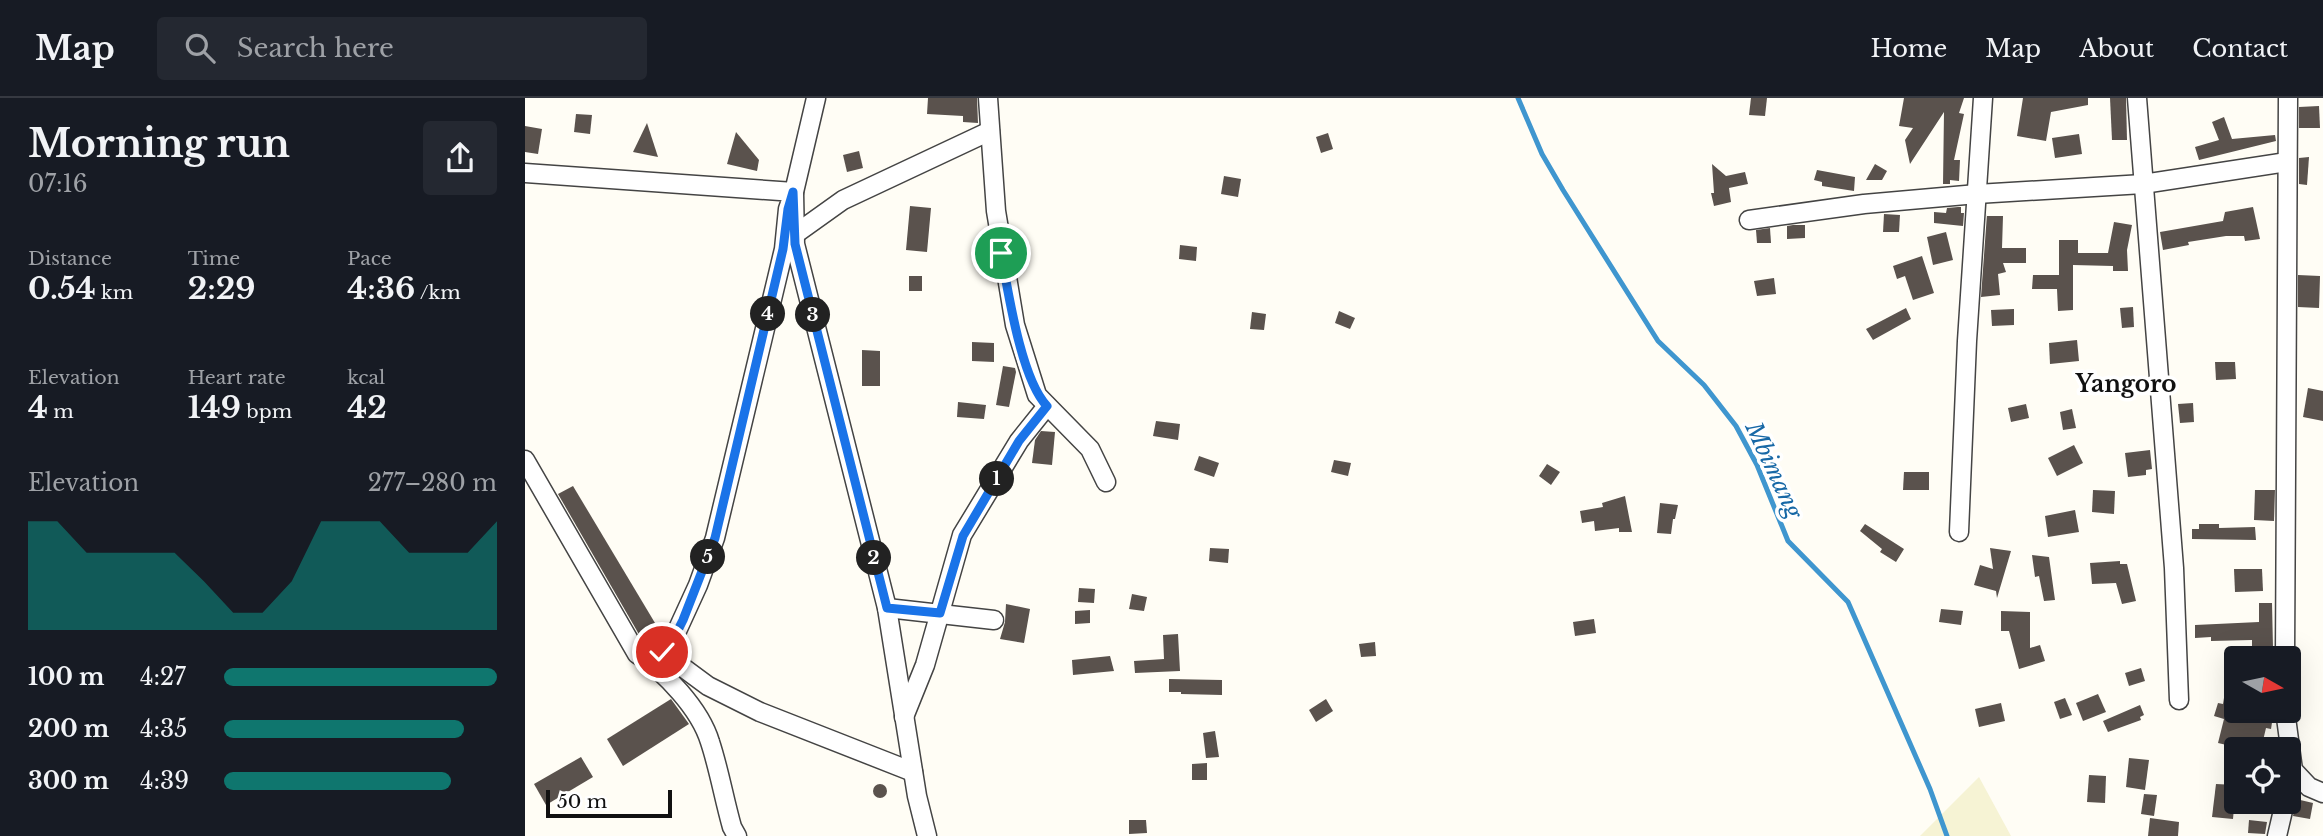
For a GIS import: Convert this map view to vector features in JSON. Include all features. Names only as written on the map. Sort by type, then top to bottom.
[{"type":"street","points":[[656,657],[671,644],[683,620],[715,538],[783,249],[788,209],[816,98]]},
{"type":"street","points":[[988,98],[997,223],[1015,325],[1037,395],[1090,449],[1106,482]]},
{"type":"street","points":[[1959,532],[1967,341],[1983,98]]},
{"type":"street","points":[[2137,98],[2174,568],[2179,700]]},
{"type":"street","points":[[2285,646],[2288,98]]},
{"type":"street","points":[[794,235],[843,200],[989,131]]},
{"type":"street","points":[[1749,220],[1864,204],[2143,184],[2287,162]]},
{"type":"street","points":[[525,173],[793,192]]},
{"type":"street","points":[[793,192],[795,244],[887,608],[913,772],[927,836]]},
{"type":"street","points":[[904,717],[925,665],[963,536],[1019,441],[1047,406]]},
{"type":"street","points":[[525,460],[638,654],[656,657],[760,712],[913,772]]},
{"type":"street","points":[[887,608],[994,620]]},
{"type":"street","points":[[656,657],[687,700],[710,739],[732,827],[737,836]]},
{"type":"street","points":[[2301,783],[2323,793]]},
{"type":"street","points":[[2277,836],[2282,814]]},
{"type":"shaded area","points":[[1979,777],[2011,836],[1920,836]]},
{"type":"building","points":[[928,98],[977,98],[978,123],[963,122],[963,116],[927,114]]},
{"type":"building","points":[[1751,98],[1767,98],[1765,116],[1749,115]]},
{"type":"building","points":[[1904,98],[1964,98],[1959,113],[1964,114],[1954,160],[1960,160],[1959,181],[1950,180],[1950,184],[1943,184],[1944,112],[1910,164],[1905,140],[1913,128],[1899,126]]},
{"type":"building","points":[[2023,98],[2088,98],[2088,105],[2051,112],[2046,141],[2017,136]]},
{"type":"building","points":[[2110,98],[2126,98],[2127,140],[2112,140]]},
{"type":"building","points":[[2319,106],[2320,128],[2299,128],[2299,107]]},
{"type":"building","points":[[576,114],[592,115],[590,134],[574,132]]},
{"type":"building","points":[[2224,117],[2232,139],[2275,135],[2276,141],[2199,160],[2195,147],[2219,140],[2212,122]]},
{"type":"building","points":[[647,123],[658,157],[633,152]]},
{"type":"building","points":[[525,126],[542,129],[538,154],[525,152]]},
{"type":"building","points":[[736,132],[759,160],[757,171],[727,164]]},
{"type":"building","points":[[1328,133],[1333,149],[1321,153],[1316,137]]},
{"type":"building","points":[[2079,134],[2082,154],[2055,158],[2052,138]]},
{"type":"building","points":[[859,151],[863,168],[847,172],[843,155]]},
{"type":"building","points":[[2309,157],[2307,185],[2299,184],[2299,158]]},
{"type":"building","points":[[1712,164],[1726,176],[1745,172],[1748,184],[1729,188],[1731,202],[1714,206],[1711,193],[1714,193]]},
{"type":"building","points":[[1875,164],[1887,171],[1882,180],[1866,180]]},
{"type":"building","points":[[1817,170],[1855,177],[1854,191],[1822,186],[1822,182],[1814,180]]},
{"type":"building","points":[[1224,176],[1241,179],[1238,197],[1221,194]]},
{"type":"building","points":[[910,206],[931,208],[927,252],[906,250]]},
{"type":"building","points":[[1961,207],[1961,213],[1964,213],[1963,226],[1934,223],[1934,212],[1946,213],[1947,208]]},
{"type":"building","points":[[2253,207],[2260,239],[2245,241],[2244,236],[2226,236],[2188,242],[2189,245],[2163,250],[2160,232],[2223,221],[2225,212]]},
{"type":"building","points":[[1884,214],[1900,215],[1899,232],[1883,232]]},
{"type":"building","points":[[1987,214],[2003,216],[2002,248],[2026,248],[2026,263],[2003,263],[2006,272],[1998,274],[2000,295],[1981,297]]},
{"type":"building","points":[[2114,222],[2132,225],[2127,250],[2128,271],[2113,271],[2113,266],[2073,265],[2073,310],[2058,311],[2057,289],[2032,289],[2033,275],[2059,275],[2059,240],[2078,240],[2078,253],[2108,253]]},
{"type":"building","points":[[1805,225],[1805,238],[1787,239],[1787,226]]},
{"type":"building","points":[[1770,228],[1771,243],[1757,243],[1756,230]]},
{"type":"building","points":[[1946,232],[1953,260],[1933,265],[1927,237]]},
{"type":"building","points":[[1180,245],[1197,247],[1196,261],[1179,259]]},
{"type":"building","points":[[1922,256],[1934,293],[1913,300],[1905,276],[1897,279],[1893,266]]},
{"type":"building","points":[[2298,275],[2320,276],[2319,308],[2298,307]]},
{"type":"building","points":[[909,276],[922,276],[922,291],[909,291]]},
{"type":"building","points":[[1774,278],[1776,294],[1757,296],[1754,281]]},
{"type":"building","points":[[2133,307],[2134,327],[2122,328],[2120,308]]},
{"type":"building","points":[[1906,308],[1911,319],[1873,340],[1866,329]]},
{"type":"building","points":[[2014,309],[2014,325],[1992,326],[1991,310]]},
{"type":"building","points":[[1339,311],[1355,318],[1350,329],[1335,323]]},
{"type":"building","points":[[1252,312],[1266,314],[1264,330],[1250,329]]},
{"type":"building","points":[[2077,340],[2079,361],[2050,364],[2049,343]]},
{"type":"building","points":[[972,342],[994,343],[994,362],[972,361]]},
{"type":"building","points":[[862,350],[880,351],[880,386],[862,386]]},
{"type":"building","points":[[2215,362],[2235,362],[2236,379],[2216,380]]},
{"type":"building","points":[[1003,366],[1015,368],[1016,372],[1009,407],[996,405]]},
{"type":"building","points":[[2308,388],[2323,391],[2323,421],[2303,417]]},
{"type":"building","points":[[958,402],[986,405],[984,419],[957,417]]},
{"type":"building","points":[[2193,403],[2194,422],[2180,423],[2178,404]]},
{"type":"building","points":[[2026,404],[2029,418],[2011,422],[2008,408]]},
{"type":"building","points":[[2072,409],[2076,428],[2063,430],[2060,412]]},
{"type":"building","points":[[1156,421],[1180,424],[1178,440],[1153,436]]},
{"type":"building","points":[[1041,431],[1055,432],[1052,465],[1032,463],[1035,440]]},
{"type":"building","points":[[2074,445],[2083,463],[2057,476],[2048,458]]},
{"type":"building","points":[[2150,450],[2152,469],[2146,470],[2146,475],[2128,477],[2125,453]]},
{"type":"building","points":[[1199,456],[1219,463],[1214,477],[1194,470]]},
{"type":"building","points":[[1334,460],[1351,463],[1348,476],[1331,472]]},
{"type":"building","points":[[1547,464],[1560,472],[1551,485],[1539,476]]},
{"type":"building","points":[[1904,472],[1929,472],[1929,490],[1903,490]]},
{"type":"building","points":[[573,486],[661,633],[644,643],[558,494]]},
{"type":"building","points":[[2093,490],[2115,491],[2114,514],[2092,512]]},
{"type":"building","points":[[2255,490],[2275,490],[2274,521],[2254,520]]},
{"type":"building","points":[[1625,496],[1632,532],[1619,532],[1619,528],[1595,531],[1594,521],[1582,523],[1580,511],[1603,507],[1602,503]]},
{"type":"building","points":[[1660,503],[1678,505],[1671,534],[1657,533]]},
{"type":"building","points":[[2075,510],[2079,532],[2048,537],[2045,516]]},
{"type":"building","points":[[1865,524],[1904,549],[1896,562],[1880,552],[1882,549],[1860,531]]},
{"type":"building","points":[[2199,524],[2219,524],[2219,528],[2255,527],[2256,540],[2192,539],[2192,529],[2199,529]]},
{"type":"building","points":[[1210,548],[1229,549],[1228,563],[1209,561]]},
{"type":"building","points":[[1990,548],[2011,551],[1997,598],[1996,591],[1974,585],[1980,565],[1993,569]]},
{"type":"building","points":[[2032,555],[2049,557],[2055,600],[2044,601],[2039,576],[2035,577]]},
{"type":"building","points":[[2120,561],[2120,564],[2127,564],[2136,601],[2122,604],[2116,583],[2092,584],[2090,563]]},
{"type":"building","points":[[2234,569],[2262,569],[2263,591],[2235,592]]},
{"type":"building","points":[[1079,588],[1095,589],[1094,603],[1078,602]]},
{"type":"building","points":[[1132,594],[1147,597],[1144,611],[1129,609]]},
{"type":"building","points":[[2259,603],[2272,603],[2273,646],[2252,646],[2252,640],[2211,641],[2211,637],[2195,638],[2195,625],[2259,622]]},
{"type":"building","points":[[1006,604],[1030,609],[1024,643],[1000,639]]},
{"type":"building","points":[[1941,609],[1963,611],[1961,625],[1939,622]]},
{"type":"building","points":[[1090,610],[1090,623],[1075,624],[1075,611]]},
{"type":"building","points":[[2001,611],[2030,612],[2030,648],[2040,645],[2045,661],[2019,669],[2009,631],[2001,631]]},
{"type":"building","points":[[1594,619],[1596,633],[1575,636],[1573,622]]},
{"type":"building","points":[[1178,634],[1180,671],[1135,673],[1134,661],[1164,659],[1163,635]]},
{"type":"building","points":[[1375,642],[1376,656],[1361,657],[1359,644]]},
{"type":"building","points":[[1110,656],[1114,671],[1073,675],[1072,660]]},
{"type":"building","points":[[2141,668],[2145,681],[2129,686],[2125,673]]},
{"type":"building","points":[[1169,679],[1222,680],[1222,695],[1169,692]]},
{"type":"building","points":[[2098,694],[2106,712],[2083,721],[2076,703]]},
{"type":"building","points":[[2065,698],[2072,715],[2060,719],[2054,702]]},
{"type":"building","points":[[2224,698],[2224,719],[2214,716],[2218,703],[2223,704]]},
{"type":"building","points":[[671,699],[689,724],[623,766],[607,739]]},
{"type":"building","points":[[1326,699],[1333,711],[1316,722],[1309,710]]},
{"type":"building","points":[[2001,703],[2005,721],[1979,727],[1975,709]]},
{"type":"building","points":[[2140,705],[2144,715],[2140,717],[2141,720],[2108,732],[2103,721]]},
{"type":"building","points":[[2224,719],[2224,723],[2272,723],[2271,729],[2266,728],[2264,737],[2224,737],[2224,744],[2218,743]]},
{"type":"building","points":[[1215,731],[1219,757],[1206,758],[1203,733]]},
{"type":"building","points":[[581,757],[593,777],[546,805],[534,784]]},
{"type":"building","points":[[2129,758],[2149,760],[2145,790],[2126,787]]},
{"type":"building","points":[[1207,763],[1207,780],[1192,780],[1192,764]]},
{"type":"building","points":[[2089,775],[2106,776],[2105,803],[2087,802]]},
{"type":"building","points":[[877,784],[883,784],[887,791],[883,798],[877,798],[873,794],[873,788]]},
{"type":"building","points":[[2216,784],[2224,784],[2224,814],[2233,814],[2233,819],[2212,817]]},
{"type":"building","points":[[2144,794],[2157,795],[2154,816],[2141,814]]},
{"type":"building","points":[[2301,800],[2313,803],[2310,819],[2293,816],[2301,814]]},
{"type":"building","points":[[2150,818],[2179,822],[2178,836],[2148,836]]},
{"type":"building","points":[[1129,820],[1146,820],[1147,833],[1129,834]]},
{"type":"building","points":[[2249,820],[2267,822],[2265,834],[2248,833]]},
{"type":"waterway","name":"Mbimang","points":[[1518,98],[1542,154],[1658,341],[1704,385],[1736,426],[1757,465],[1788,541],[1848,602],[1930,789],[1947,836]]},
{"type":"district","name":"Yangoro","points":[[2126,384]]},
{"type":"route","points":[[662,652],[671,644],[683,620],[715,538],[783,249],[793,192],[795,244],[887,608],[940,613],[963,536],[1019,441],[1047,406],[1037,395],[1015,325],[1001,253]]}]
